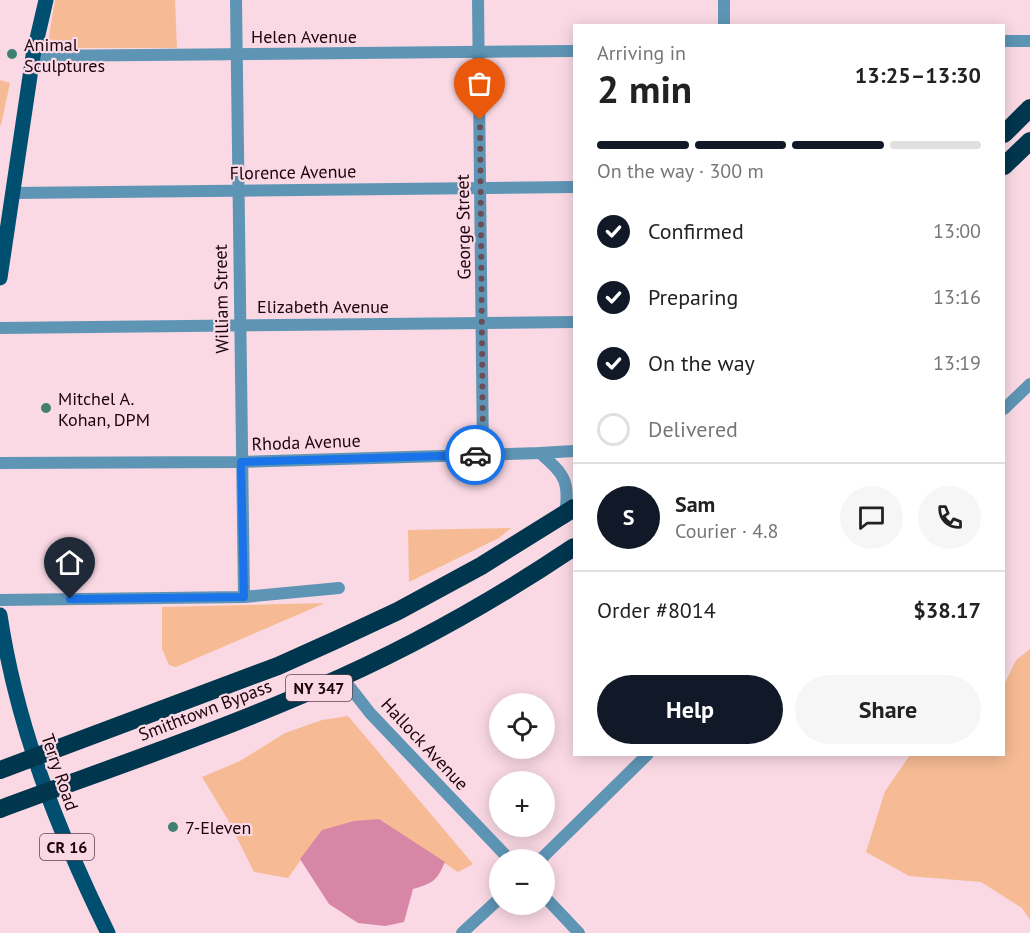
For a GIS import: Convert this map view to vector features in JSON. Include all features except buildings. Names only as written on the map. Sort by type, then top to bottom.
[{"type":"highway","points":[[1005,133],[1030,108]]},
{"type":"highway","points":[[1005,165],[1030,141]]},
{"type":"highway","name":"Smithtown Bypass","points":[[0,770],[278,666],[338,639],[437,590],[570,511]]},
{"type":"highway","name":"Smithtown Bypass","points":[[0,809],[251,716],[342,677],[454,621],[505,592],[573,548]]},
{"type":"main road","points":[[0,278],[33,57],[46,0]]},
{"type":"main road","name":"Terry Road","points":[[0,615],[16,698],[33,758],[76,868],[108,933]]},
{"type":"street","name":"William Street","points":[[236,0],[244,597]]},
{"type":"street","name":"George Street","points":[[478,0],[483,454]]},
{"type":"street","points":[[724,0],[724,24]]},
{"type":"street","points":[[1005,41],[1030,41]]},
{"type":"street","name":"Helen Avenue","points":[[33,57],[573,51]]},
{"type":"street","name":"Florence Avenue","points":[[12,193],[573,187]]},
{"type":"street","name":"Elizabeth Avenue","points":[[0,328],[573,322]]},
{"type":"street","points":[[1005,408],[1030,384]]},
{"type":"street","name":"Rhoda Avenue","points":[[0,463],[241,462],[573,451]]},
{"type":"street","points":[[540,453],[558,468],[566,482],[570,511]]},
{"type":"street","points":[[0,600],[244,597],[339,588]]},
{"type":"street","name":"Hallock Avenue","points":[[342,677],[370,712],[500,849]]},
{"type":"street","points":[[551,849],[646,756]]},
{"type":"street","points":[[462,933],[489,908]]},
{"type":"street","points":[[555,908],[579,933]]},
{"type":"shaded area","points":[[55,0],[175,0],[177,48],[47,48]]},
{"type":"shaded area","points":[[0,80],[10,83],[1,125],[0,125]]},
{"type":"shaded area","points":[[511,528],[499,538],[409,582],[408,530]]},
{"type":"shaded area","points":[[325,603],[176,667],[169,665],[162,649],[162,607]]},
{"type":"shaded area","points":[[1030,649],[1030,920],[1022,908],[981,882],[909,876],[866,852],[885,791],[909,756],[1005,756],[1005,683],[1016,660]]},
{"type":"shaded area","points":[[348,716],[473,864],[458,872],[379,819],[322,830],[288,878],[254,872],[228,820],[202,777],[240,761],[285,733],[322,720]]},
{"type":"shaded area","points":[[379,819],[445,862],[433,881],[413,889],[404,922],[385,926],[358,923],[329,904],[300,859],[322,830],[354,821]]},
{"type":"way so far","points":[[475,455],[483,454],[480,120]]},
{"type":"place","name":"Animal Sculptures","points":[[12,54]]},
{"type":"place","name":"Mitchel A. Kohan, DPM","points":[[46,408]]},
{"type":"place","name":"7-Eleven","points":[[173,827]]},
{"type":"route","points":[[70,599],[244,597],[241,462],[475,455]]}]
